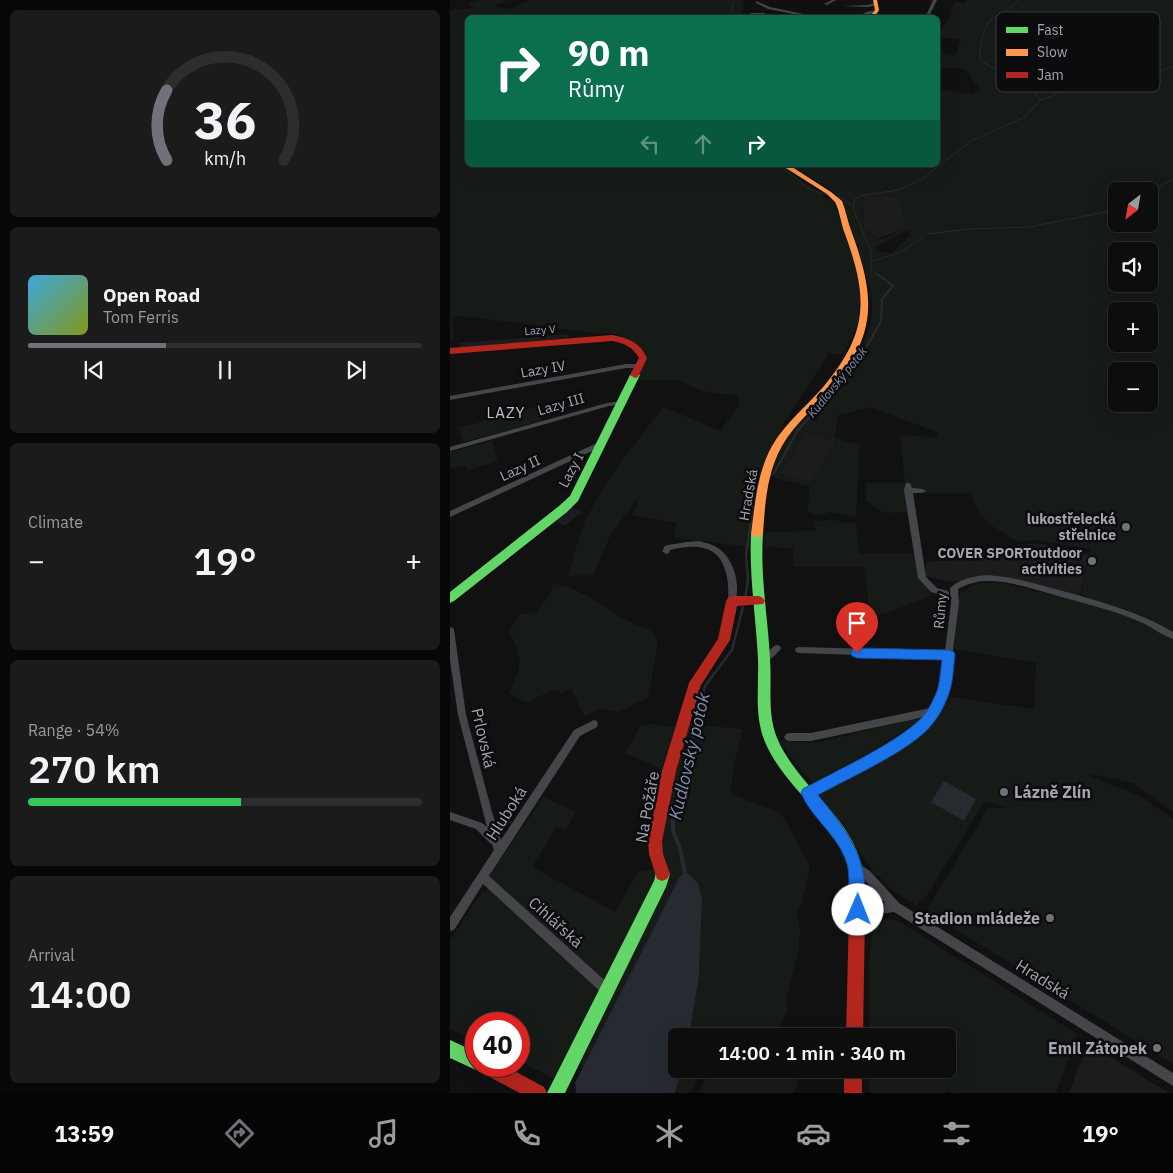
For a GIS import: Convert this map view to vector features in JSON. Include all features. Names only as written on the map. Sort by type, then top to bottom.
[{"type":"street","points":[[826,4],[834,0]]},
{"type":"street","points":[[928,15],[935,0]]},
{"type":"street","points":[[757,2],[769,8],[806,15]]},
{"type":"street","points":[[844,6],[868,6],[874,8]]},
{"type":"street","points":[[751,15],[764,14],[769,8]]},
{"type":"street","points":[[863,15],[874,8]]},
{"type":"street","name":"Hradská","points":[[787,167],[829,193],[838,201],[863,272],[868,307],[863,328],[850,355],[832,382],[782,437],[768,465],[745,601],[764,660],[765,714],[770,738],[779,756],[846,843],[856,867],[858,882],[854,1028]]},
{"type":"street","name":"Lazy V","points":[[450,351],[601,337],[616,338],[632,343],[642,353],[640,366]]},
{"type":"street","name":"Lazy IV","points":[[450,398],[626,366],[640,366]]},
{"type":"street","name":"Lazy I","points":[[450,598],[568,504],[579,491],[640,366]]},
{"type":"street","name":"Lazy III","points":[[450,449],[608,404],[622,403]]},
{"type":"street","name":"Lazy II","points":[[450,514],[601,444]]},
{"type":"street","points":[[572,458],[585,458],[591,464]]},
{"type":"street","points":[[922,491],[908,488],[922,578],[934,590],[944,593]]},
{"type":"street","points":[[666,551],[668,548],[699,544],[709,547],[721,555],[727,562],[732,573],[734,587],[745,601]]},
{"type":"street","name":"Růmy","points":[[808,793],[911,736],[934,711],[944,690],[955,603],[954,588],[962,583],[986,578],[1020,582],[1116,610],[1152,624],[1173,636]]},
{"type":"street","name":"Na Požáře","points":[[556,1093],[661,882],[662,872],[656,854],[655,841],[669,771],[695,683],[724,640],[745,601]]},
{"type":"street","name":"Prlovská","points":[[450,630],[462,715],[487,812],[499,850]]},
{"type":"street","points":[[764,660],[777,648]]},
{"type":"street","points":[[799,650],[949,655]]},
{"type":"street","points":[[789,737],[811,737],[934,711]]},
{"type":"street","name":"Hluboká","points":[[450,926],[577,733],[594,724]]},
{"type":"street","points":[[450,816],[479,826],[490,836],[499,850]]},
{"type":"street","name":"Hradská","points":[[856,867],[866,874],[895,907],[1173,1080]]},
{"type":"street","name":"Cihlářská","points":[[483,877],[608,991]]},
{"type":"street","points":[[857,923],[866,913],[872,910],[895,907]]},
{"type":"street","points":[[450,1049],[465,1056]]},
{"type":"street","points":[[507,1077],[538,1093]]},
{"type":"street","points":[[853,1078],[853,1093]]},
{"type":"shaded area","points":[[480,0],[508,0],[495,6],[509,9],[530,0],[741,0],[744,3],[741,15],[465,15],[465,167],[783,167],[833,202],[861,273],[862,314],[844,355],[829,353],[783,424],[762,470],[749,547],[674,537],[676,523],[632,515],[640,495],[611,534],[593,575],[568,576],[581,531],[596,500],[630,450],[664,407],[720,431],[740,404],[738,396],[702,391],[678,380],[636,380],[646,355],[637,344],[617,334],[592,333],[452,316],[453,342],[450,341],[450,11],[473,8],[468,4]]},
{"type":"shaded area","points":[[967,0],[1173,0],[1173,812],[1133,783],[1086,773],[1133,793],[1173,819],[1173,1064],[939,919],[934,924],[928,921],[925,913],[988,808],[1007,808],[985,801],[923,901],[920,900],[917,906],[894,892],[876,875],[819,796],[874,765],[909,742],[939,714],[951,697],[1034,709],[1036,663],[954,649],[960,592],[978,583],[1002,583],[1085,603],[1086,595],[1081,595],[1090,549],[1034,540],[1018,542],[989,524],[977,510],[969,487],[970,493],[906,493],[907,512],[884,513],[865,500],[867,483],[905,483],[900,435],[938,437],[937,432],[870,407],[837,416],[835,438],[860,445],[856,517],[831,512],[816,516],[808,511],[809,486],[774,478],[772,470],[777,453],[787,436],[846,368],[859,350],[868,332],[872,314],[867,280],[846,212],[840,199],[826,187],[792,167],[940,167],[940,89],[973,94],[979,88],[965,69],[940,67],[940,54],[955,55],[961,40],[940,37],[940,33],[951,14],[955,2],[965,3]],"holes":[[[864,196],[901,197],[905,228],[883,239],[877,239],[863,227]],[[907,230],[910,235],[892,253],[881,252],[875,247]],[[807,433],[837,441],[812,482],[780,474]]]},
{"type":"shaded area","points":[[864,196],[901,197],[905,228],[878,239],[863,227]]},
{"type":"shaded area","points":[[568,334],[568,338],[459,348],[460,343]]},
{"type":"shaded area","points":[[535,407],[542,421],[463,442],[458,428]]},
{"type":"shaded area","points":[[807,433],[837,441],[811,483],[780,474]]},
{"type":"shaded area","points":[[492,441],[498,461],[469,470],[464,465],[450,469],[450,452]]},
{"type":"shaded area","points":[[570,506],[582,512],[565,526],[553,520]]},
{"type":"shaded area","points":[[838,520],[838,522],[856,523],[859,554],[916,554],[919,580],[931,591],[931,596],[870,619],[865,571],[861,567],[794,567],[793,548],[765,547],[765,532],[815,531],[814,521]]},
{"type":"shaded area","points":[[1043,544],[1089,554],[1080,597],[1011,578],[994,576],[952,582],[925,576],[926,562],[980,559],[1008,547]]},
{"type":"shaded area","points":[[552,584],[562,585],[581,593],[619,616],[650,629],[658,642],[648,698],[618,712],[600,709],[584,716],[571,689],[562,693],[552,690],[526,703],[510,693],[520,662],[517,649],[509,631],[520,615],[537,611],[551,593]]},
{"type":"shaded area","points":[[919,717],[920,720],[868,753],[812,783],[778,741],[817,743]]},
{"type":"shaded area","points":[[650,724],[675,727],[662,769],[625,753],[640,727]]},
{"type":"shaded area","points":[[687,724],[743,729],[733,768],[731,794],[778,812],[783,816],[810,867],[801,905],[796,912],[800,930],[798,953],[786,999],[788,1008],[779,1028],[690,1028],[699,976],[702,899],[685,871],[679,878],[583,1067],[580,1063],[665,878],[659,840]]},
{"type":"shaded area","points":[[944,781],[976,799],[964,821],[931,802]]},
{"type":"shaded area","points":[[543,797],[576,812],[565,830],[557,827],[532,867],[615,912],[638,872],[653,869],[657,872],[656,881],[606,981],[598,978],[491,878],[491,874]]},
{"type":"shaded area","points":[[685,871],[698,883],[702,899],[699,976],[690,1028],[668,1028],[668,1078],[680,1078],[675,1093],[576,1093],[575,1083],[679,878]]},
{"type":"shaded area","points":[[865,880],[883,901],[874,907],[863,909]]},
{"type":"shaded area","points":[[489,886],[601,991],[553,1078],[530,1066],[530,1012],[465,1012],[465,1036],[450,1029],[450,940],[483,890],[485,893]]},
{"type":"shaded area","points":[[889,919],[896,920],[907,926],[1077,1034],[1056,1093],[951,1093],[949,1089],[947,1093],[869,1093],[869,1078],[956,1078],[956,1028],[870,1028],[870,951],[874,930],[882,922]]},
{"type":"shaded area","points":[[1088,1043],[1169,1093],[1069,1093]]},
{"type":"shaded area","points":[[680,1078],[697,1078],[690,1093],[675,1093]]},
{"type":"shaded area","points":[[706,1078],[800,1078],[794,1093],[699,1093]]},
{"type":"waterway","name":"Kudlovský potok","points":[[1004,12],[1018,0]]},
{"type":"waterway","points":[[731,15],[733,4]]},
{"type":"waterway","name":"Kudlovský potok","points":[[996,17],[989,22],[983,35],[980,57],[981,61],[996,69]]},
{"type":"waterway","points":[[1160,71],[1173,66]]},
{"type":"waterway","name":"Kudlovský potok","points":[[1036,92],[1040,100]]},
{"type":"waterway","points":[[1040,100],[1062,92]]},
{"type":"waterway","name":"Kudlovský potok","points":[[940,165],[971,141],[1025,117],[1040,100]]},
{"type":"waterway","points":[[781,167],[808,188],[830,196]]},
{"type":"waterway","name":"Kudlovský potok","points":[[878,275],[871,270],[871,251],[853,208],[855,199],[860,196],[898,190],[922,179],[937,167]]},
{"type":"waterway","points":[[1158,188],[1173,179]]},
{"type":"waterway","points":[[837,197],[844,199],[852,206]]},
{"type":"waterway","points":[[928,234],[968,229],[1029,227],[1108,212]]},
{"type":"waterway","points":[[872,261],[900,253],[924,236]]},
{"type":"waterway","name":"Kudlovský potok","points":[[768,478],[774,473],[798,430],[830,394],[867,346],[881,321],[882,299],[893,286],[877,274]]},
{"type":"waterway","name":"Kudlovský potok","points":[[745,599],[748,580],[746,555],[755,491],[759,487]]},
{"type":"waterway","name":"Kudlovský potok","points":[[690,745],[705,686],[732,650],[743,607]]},
{"type":"waterway","name":"Kudlovský potok","points":[[685,874],[680,848],[673,831],[673,811],[690,744]]},
{"type":"traffic: fast","points":[[450,598],[563,509],[574,498],[635,375]]},
{"type":"traffic: fast","points":[[757,534],[757,581],[764,660],[764,712],[768,732],[791,773],[847,844],[857,874],[857,914]]},
{"type":"traffic: fast","points":[[556,1093],[661,882],[662,874]]},
{"type":"traffic: fast","points":[[450,1049],[465,1056]]},
{"type":"traffic: slow","points":[[873,15],[877,10],[875,0]]},
{"type":"traffic: slow","points":[[757,534],[762,489],[772,456],[788,430],[842,369],[861,333],[865,316],[866,299],[863,280],[838,201],[829,193],[787,167]]},
{"type":"traffic: jam","points":[[450,351],[612,338],[635,346],[641,353],[643,358],[635,375]]},
{"type":"traffic: jam","points":[[662,874],[656,854],[655,841],[669,771],[695,683],[724,640],[732,601],[759,601]]},
{"type":"traffic: jam","points":[[854,1028],[857,914]]},
{"type":"traffic: jam","points":[[507,1077],[538,1093]]},
{"type":"traffic: jam","points":[[853,1078],[853,1093]]},
{"type":"place","name":"lukostřelecká střelnice","points":[[1126,527]]},
{"type":"place","name":"COVER SPORToutdoor activities","points":[[1092,561]]},
{"type":"place","name":"Lázně Zlín","points":[[1004,792]]},
{"type":"place","name":"Stadion mládeže","points":[[1050,918]]},
{"type":"place","name":"Emil Zátopek","points":[[1157,1048]]},
{"type":"district","name":"LAZY","points":[[506,412]]},
{"type":"route","points":[[857,653],[949,655],[944,690],[934,711],[921,727],[911,736],[808,793],[838,831],[852,855],[858,875],[858,910]]}]
